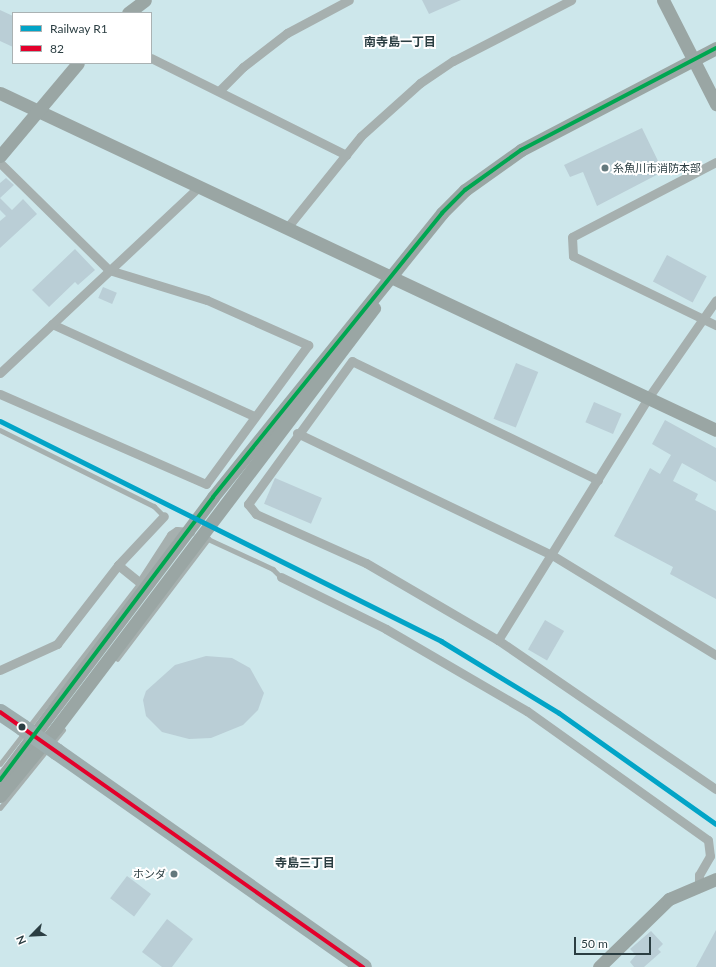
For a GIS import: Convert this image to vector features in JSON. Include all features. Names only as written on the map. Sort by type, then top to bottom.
[{"type":"highway","points":[[0,712],[363,967]]},
{"type":"street","points":[[129,12],[144,0]]},
{"type":"street","points":[[220,90],[243,67],[287,33],[349,0]]},
{"type":"street","points":[[286,229],[361,136],[420,83],[454,61],[571,0]]},
{"type":"street","points":[[663,0],[716,104]]},
{"type":"street","points":[[0,780],[188,532],[442,213],[485,175],[521,150],[716,48]]},
{"type":"street","points":[[152,58],[220,90],[346,155]]},
{"type":"street","points":[[0,156],[77,64]]},
{"type":"street","points":[[0,93],[198,188],[716,430]]},
{"type":"street","points":[[716,162],[572,237],[573,256],[716,325]]},
{"type":"street","points":[[0,163],[109,270],[207,300],[308,345],[254,416],[206,484],[0,394]]},
{"type":"street","points":[[0,373],[198,188]]},
{"type":"street","points":[[0,796],[205,538],[376,306],[391,277]]},
{"type":"street","points":[[498,640],[648,398],[704,320],[716,300]]},
{"type":"street","points":[[52,324],[254,416]]},
{"type":"street","points":[[598,480],[352,361],[249,498],[250,509],[366,563],[498,640],[716,789]]},
{"type":"street","points":[[297,433],[552,555],[716,654]]},
{"type":"street","points":[[0,670],[57,644],[118,565],[164,516]]},
{"type":"street","points":[[118,565],[140,583],[171,535],[177,531],[188,532],[205,538]]},
{"type":"street","points":[[281,577],[386,629],[527,711],[708,840],[710,856],[699,875],[699,884]]},
{"type":"street","points":[[599,967],[669,899],[699,884],[716,879]]},
{"type":"lane","points":[[0,430],[154,506],[164,516]]},
{"type":"lane","points":[[0,808],[205,538],[273,569],[281,577]]},
{"type":"lane","points":[[0,764],[140,583]]},
{"type":"building","points":[[422,0],[461,0],[429,14]]},
{"type":"building","points":[[0,10],[12,16],[12,47],[0,41]]},
{"type":"building","name":"糸魚川市消防本部","points":[[642,128],[659,163],[664,160],[668,169],[597,206],[583,172],[570,177],[564,165]]},
{"type":"building","points":[[6,178],[14,185],[0,198],[0,183]]},
{"type":"building","points":[[0,198],[12,210],[23,199],[37,214],[0,248],[0,221],[6,216],[0,210]]},
{"type":"building","points":[[75,249],[95,270],[78,285],[75,282],[49,307],[32,290]]},
{"type":"building","points":[[667,255],[707,276],[693,303],[653,281]]},
{"type":"building","points":[[103,287],[117,293],[112,304],[98,298]]},
{"type":"building","points":[[516,363],[538,372],[516,428],[494,419]]},
{"type":"building","points":[[594,402],[622,414],[613,434],[585,422]]},
{"type":"building","points":[[665,420],[716,448],[716,482],[682,463],[673,481],[698,494],[695,500],[716,511],[716,599],[670,574],[673,567],[614,536],[650,468],[660,474],[671,455],[652,444]]},
{"type":"building","points":[[275,478],[322,498],[311,524],[264,504]]},
{"type":"building","points":[[545,620],[564,631],[547,660],[528,649]]},
{"type":"building","points":[[206,656],[232,658],[250,668],[264,693],[258,710],[243,725],[211,738],[189,739],[162,732],[146,716],[143,700],[146,691],[175,665]]},
{"type":"building","points":[[127,876],[151,894],[134,916],[110,898]]},
{"type":"building","points":[[167,919],[193,939],[172,967],[162,967],[142,952]]},
{"type":"building","points":[[716,930],[716,967],[696,967]]},
{"type":"building","points":[[651,931],[663,944],[658,949],[661,952],[644,967],[634,967],[630,962],[636,955],[630,949]]},
{"type":"rail line","name":"R1","points":[[0,421],[441,641],[559,713],[716,824]]},
{"type":"transit line","points":[[0,780],[213,497],[442,213],[465,190],[521,150],[716,48]]},
{"type":"transit line","name":"82","points":[[0,712],[363,967]]},
{"type":"place","name":"糸魚川市消防本部","points":[[605,168]]},
{"type":"place","name":"ホンダ","points":[[174,874]]},
{"type":"district","name":"南寺島一丁目","points":[[400,42]]},
{"type":"district","name":"寺島三丁目","points":[[305,863]]}]
